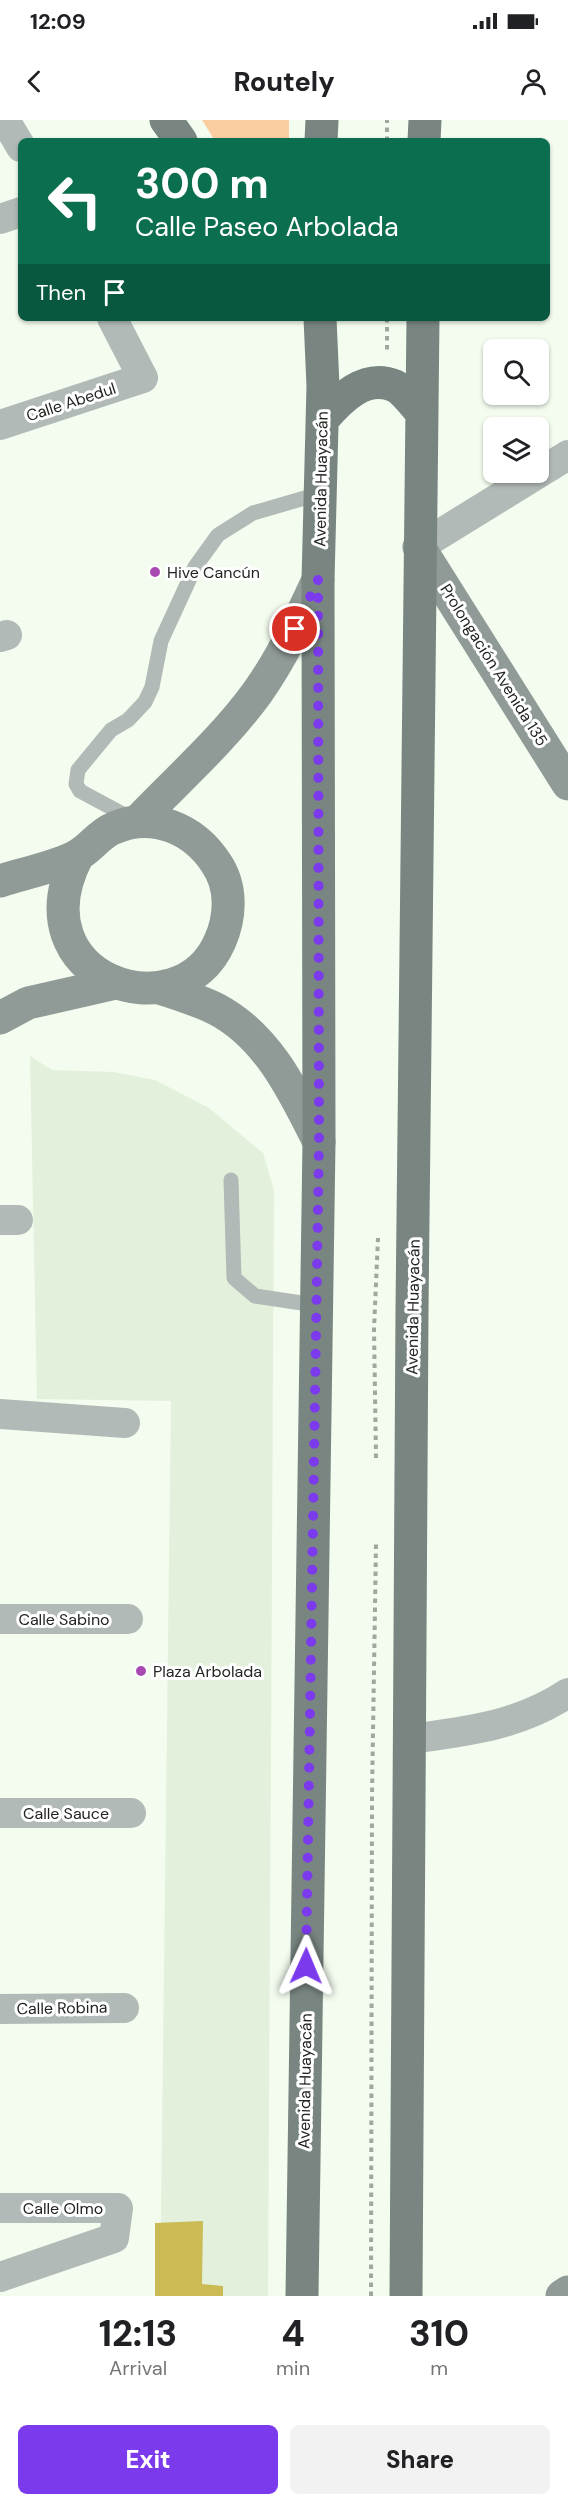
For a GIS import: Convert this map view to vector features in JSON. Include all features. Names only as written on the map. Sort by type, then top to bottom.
[{"type":"main road","points":[[166,120],[179,138]]},
{"type":"main road","points":[[321,138],[322,120]]},
{"type":"main road","points":[[424,120],[424,138]]},
{"type":"main road","name":"Avenida Huayacán","points":[[406,2296],[419,546],[423,321]]},
{"type":"main road","name":"Avenida Huayacán","points":[[302,2296],[319,1142],[318,580],[323,419],[314,326]]},
{"type":"main road","points":[[323,419],[339,400],[357,388],[380,382],[396,387],[422,413]]},
{"type":"street","points":[[5,120],[18,142]]},
{"type":"street","points":[[0,219],[18,213]]},
{"type":"street","name":"Calle Abedul","points":[[0,425],[142,378],[114,321]]},
{"type":"street","points":[[419,546],[568,455]]},
{"type":"street","name":"Prolongación Avenida 135","points":[[419,546],[568,784]]},
{"type":"street","points":[[137,822],[221,737],[257,693],[287,646],[318,580]]},
{"type":"street","points":[[137,822],[162,823],[193,837],[207,848],[221,869],[228,893],[228,919],[219,943],[209,957],[184,979],[159,988],[137,988],[116,983],[93,970],[75,952],[65,929],[62,903],[66,878],[78,855],[95,839],[114,828],[137,822]]},
{"type":"street","points":[[0,881],[78,855]]},
{"type":"street","points":[[0,1018],[28,1003],[116,983]]},
{"type":"street","points":[[159,988],[217,1009],[259,1042],[291,1085],[319,1142]]},
{"type":"street","points":[[0,1414],[124,1423]]},
{"type":"street","name":"Calle Sabino","points":[[0,1619],[128,1619]]},
{"type":"street","points":[[411,1739],[490,1728],[553,1702],[568,1693]]},
{"type":"street","name":"Calle Sauce","points":[[0,1813],[131,1813]]},
{"type":"street","name":"Calle Robina","points":[[0,2009],[124,2008]]},
{"type":"street","name":"Calle Olmo","points":[[0,2208],[118,2208],[114,2238],[0,2277]]},
{"type":"street","points":[[562,2296],[568,2292]]},
{"type":"lane","points":[[137,822],[80,791],[76,784],[78,771],[111,730],[128,720],[145,702],[152,687],[165,631],[195,567],[218,535],[253,513],[322,493]]},
{"type":"lane","points":[[231,1180],[234,1278],[255,1296],[315,1305]]},
{"type":"path","points":[[387,120],[387,138]]},
{"type":"shaded area","points":[[202,120],[289,120],[289,138],[213,138]]},
{"type":"shaded area","points":[[30,1056],[52,1070],[114,1072],[155,1080],[209,1108],[263,1153],[274,1190],[268,2296],[160,2296],[171,1401],[37,1399]]},
{"type":"building","points":[[203,2221],[202,2284],[223,2286],[223,2296],[155,2296],[155,2223]]},
{"type":"place","name":"Hive Cancún","points":[[155,572]]},
{"type":"place","name":"Plaza Arbolada","points":[[141,1671]]},
{"type":"route","points":[[295,629],[318,580],[319,1142],[306,1966]]}]
